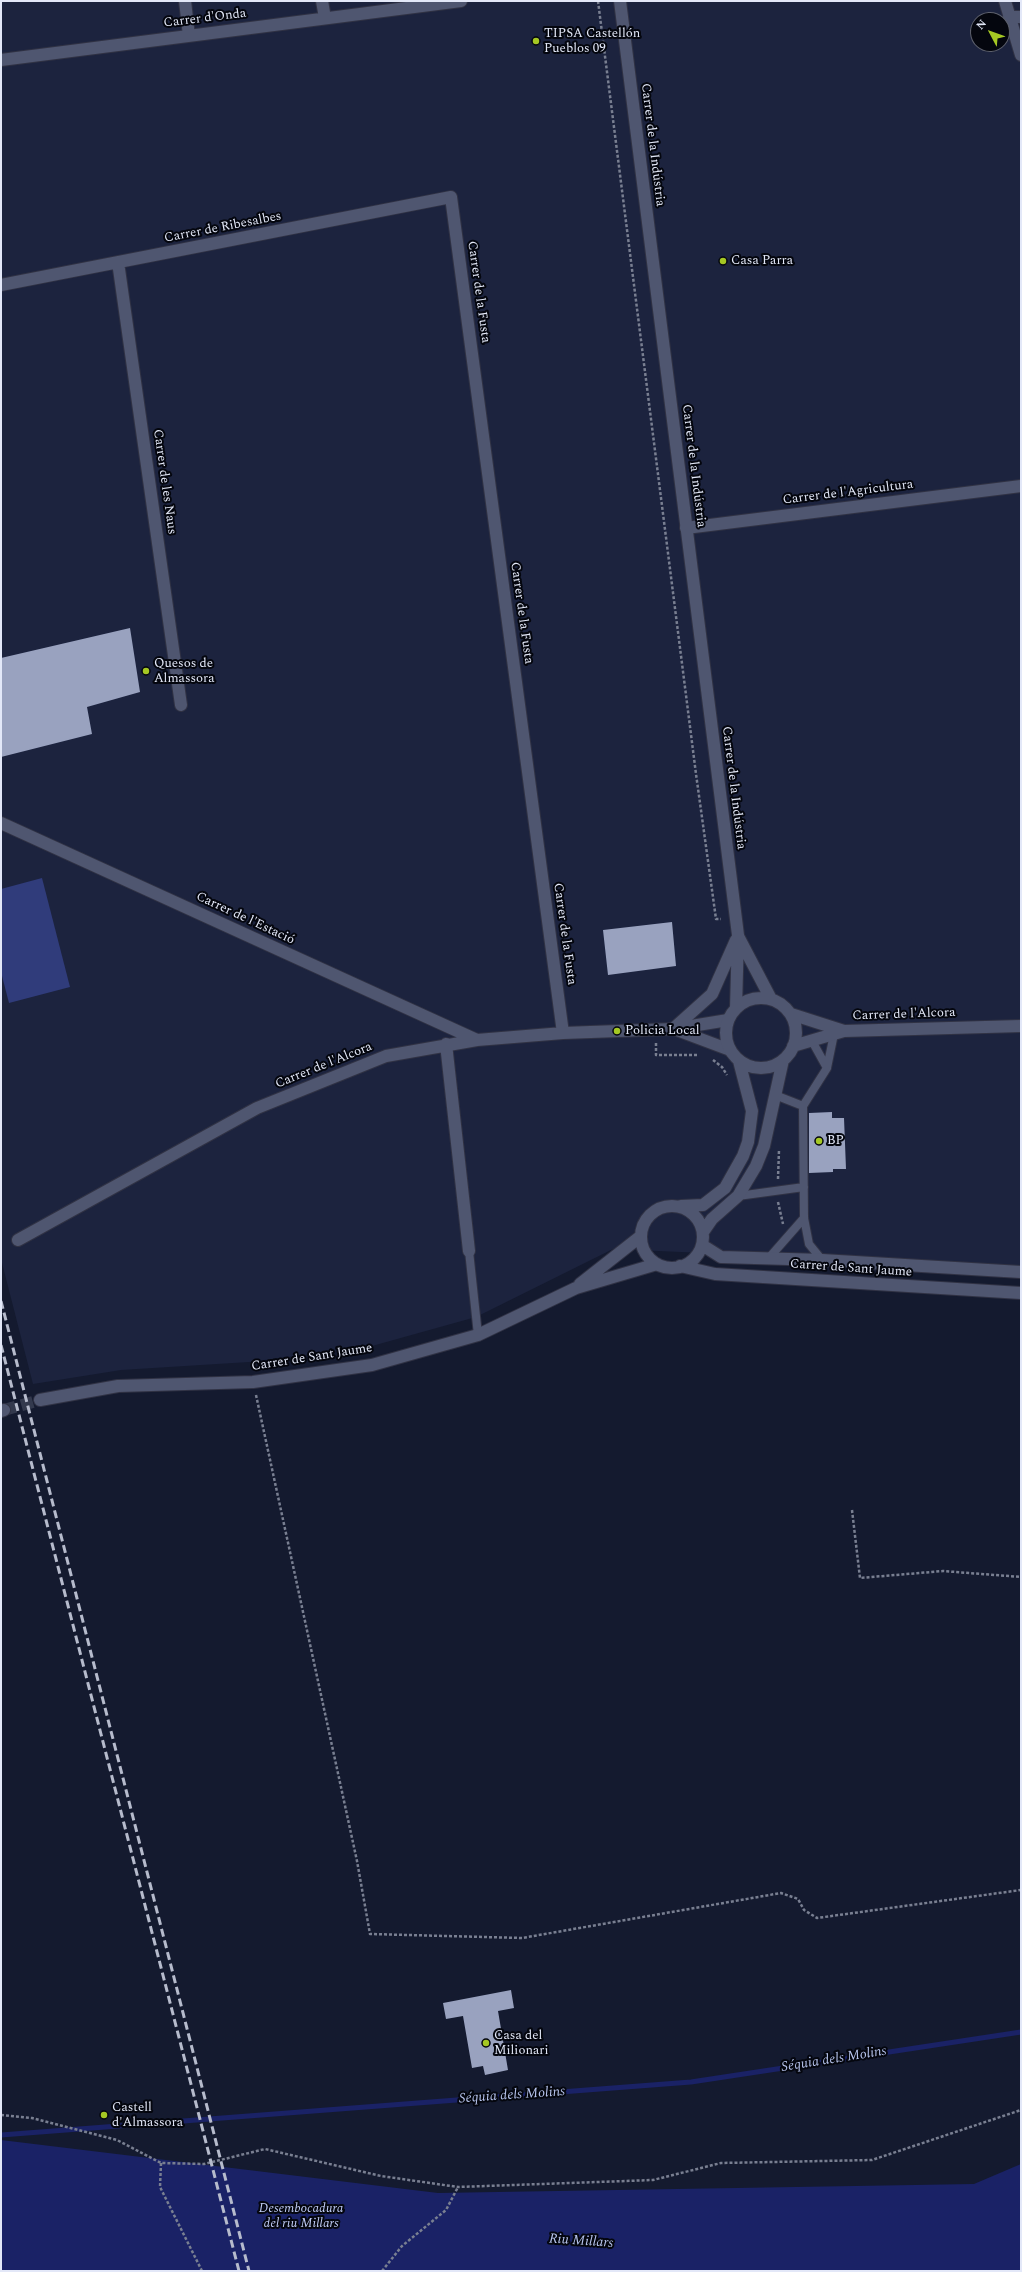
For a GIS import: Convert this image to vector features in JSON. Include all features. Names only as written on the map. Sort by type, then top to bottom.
[{"type":"street","points":[[184,1],[189,36]]},
{"type":"street","points":[[322,1],[325,18]]},
{"type":"street","name":"Carrer d'Onda","points":[[1,60],[461,1]]},
{"type":"street","name":"Carrer de la Indústria","points":[[620,1],[736,917],[738,935],[736,1008]]},
{"type":"street","points":[[1005,1],[1015,17],[1021,55]]},
{"type":"street","name":"Carrer de Ribesalbes","points":[[1,285],[451,197]]},
{"type":"street","name":"Carrer de la Fusta","points":[[451,197],[563,1033]]},
{"type":"street","name":"Carrer de les Naus","points":[[118,262],[181,705]]},
{"type":"street","name":"Carrer de l'Agricultura","points":[[686,528],[1019,487]]},
{"type":"street","name":"Carrer de l'Estació","points":[[1,823],[477,1040]]},
{"type":"street","points":[[673,1029],[712,994],[738,935]]},
{"type":"street","name":"Carrer de la Indústria","points":[[738,935],[771,999]]},
{"type":"street","points":[[739,1061],[752,1111],[748,1142],[743,1156],[725,1188],[703,1205],[661,1207],[653,1212],[642,1227],[641,1236],[645,1252],[657,1264],[672,1268],[690,1262],[697,1255],[702,1245],[703,1232],[712,1219],[738,1196],[756,1166],[764,1146],[783,1060],[793,1046],[795,1026],[791,1014],[779,1002],[771,999],[755,998],[736,1008],[728,1020],[726,1036],[730,1050],[739,1061],[746,1065],[761,1068],[776,1064],[783,1060]]},
{"type":"street","name":"Carrer de l'Alcora","points":[[791,1014],[839,1032],[1021,1026]]},
{"type":"street","name":"Carrer de l'Alcora","points":[[18,1240],[257,1108],[386,1056],[446,1044],[477,1040],[563,1033],[673,1029],[728,1020]]},
{"type":"street","name":"Carrer de l'Alcora","points":[[673,1029],[730,1050]]},
{"type":"street","points":[[793,1046],[839,1032]]},
{"type":"street","points":[[446,1044],[469,1251]]},
{"type":"street","points":[[680,1206],[695,1216],[703,1232]]},
{"type":"street","name":"Carrer de Sant Jaume","points":[[576,1288],[641,1236]]},
{"type":"street","name":"Carrer de Sant Jaume","points":[[702,1245],[720,1257],[822,1260],[1021,1272]]},
{"type":"street","name":"Carrer de Sant Jaume","points":[[40,1400],[118,1386],[253,1382],[372,1365],[478,1335],[576,1288],[657,1264]]},
{"type":"street","name":"Carrer de Sant Jaume","points":[[680,1266],[715,1274],[1021,1293]]},
{"type":"lane","points":[[822,1260],[809,1244],[804,1218],[802,1106],[827,1068],[839,1032]]},
{"type":"lane","points":[[812,1041],[827,1068]]},
{"type":"lane","points":[[775,1095],[802,1106]]},
{"type":"lane","points":[[738,1196],[804,1187]]},
{"type":"lane","points":[[768,1259],[804,1218]]},
{"type":"lane","points":[[469,1251],[478,1335]]},
{"type":"path","points":[[598,1],[716,920],[736,917]]},
{"type":"path","points":[[655,1030],[656,1055],[700,1055]]},
{"type":"path","points":[[712,1059],[722,1068],[728,1078]]},
{"type":"path","points":[[764,1146],[779,1150],[778,1190],[786,1239]]},
{"type":"path","points":[[253,1382],[357,1861],[370,1934],[522,1938],[781,1893],[798,1899],[804,1910],[817,1918],[1021,1890]]},
{"type":"path","points":[[852,1510],[860,1578],[943,1571],[1021,1577]]},
{"type":"path","points":[[1,2115],[32,2118],[117,2140],[161,2163],[204,2164],[265,2149],[381,2176],[458,2187],[653,2180],[720,2163],[872,2160],[1021,2110]]},
{"type":"path","points":[[161,2163],[160,2187],[202,2271]]},
{"type":"path","points":[[382,2271],[402,2246],[446,2210],[458,2187]]},
{"type":"shaded area","points":[[1,1],[1021,1],[1021,1267],[613,1249],[476,1317],[372,1346],[249,1362],[121,1370],[33,1384],[1,1259]]},
{"type":"shaded area","points":[[42,878],[70,987],[9,1003],[1,972],[1,889]]},
{"type":"water","name":"Desembocadura del riu Millars","points":[[1,2140],[438,2193],[974,2184],[1021,2164],[1021,2271],[1,2271]]},
{"type":"building","points":[[130,628],[140,692],[87,707],[92,734],[1,757],[1,658]]},
{"type":"building","points":[[672,922],[676,966],[608,975],[603,930]]},
{"type":"building","points":[[832,1112],[832,1118],[844,1118],[846,1169],[833,1169],[833,1172],[809,1173],[809,1113]]},
{"type":"building","name":"Casa del Milionari","points":[[511,1990],[514,2008],[498,2011],[508,2070],[485,2075],[483,2066],[472,2068],[463,2016],[446,2019],[443,2003]]},
{"type":"waterway","name":"Séquia dels Molins","points":[[1,2135],[691,2082],[1021,2032]]},
{"type":"tunnel","points":[[4,1410],[40,1400]]},
{"type":"railway","points":[[1,1301],[249,2271]]},
{"type":"railway","points":[[1,1345],[239,2271]]},
{"type":"place","name":"TIPSA Castellón Pueblos 09","points":[[536,41]]},
{"type":"place","name":"Casa Parra","points":[[723,261]]},
{"type":"place","name":"Quesos de Almassora","points":[[146,671]]},
{"type":"place","name":"Policia Local","points":[[617,1031]]},
{"type":"place","name":"BP","points":[[819,1141]]},
{"type":"place","name":"Casa del Milionari","points":[[486,2043]]},
{"type":"place","name":"Castell d'Almassora","points":[[104,2115]]},
{"type":"water label","name":"Riu Millars","points":[[581,2242]]}]
